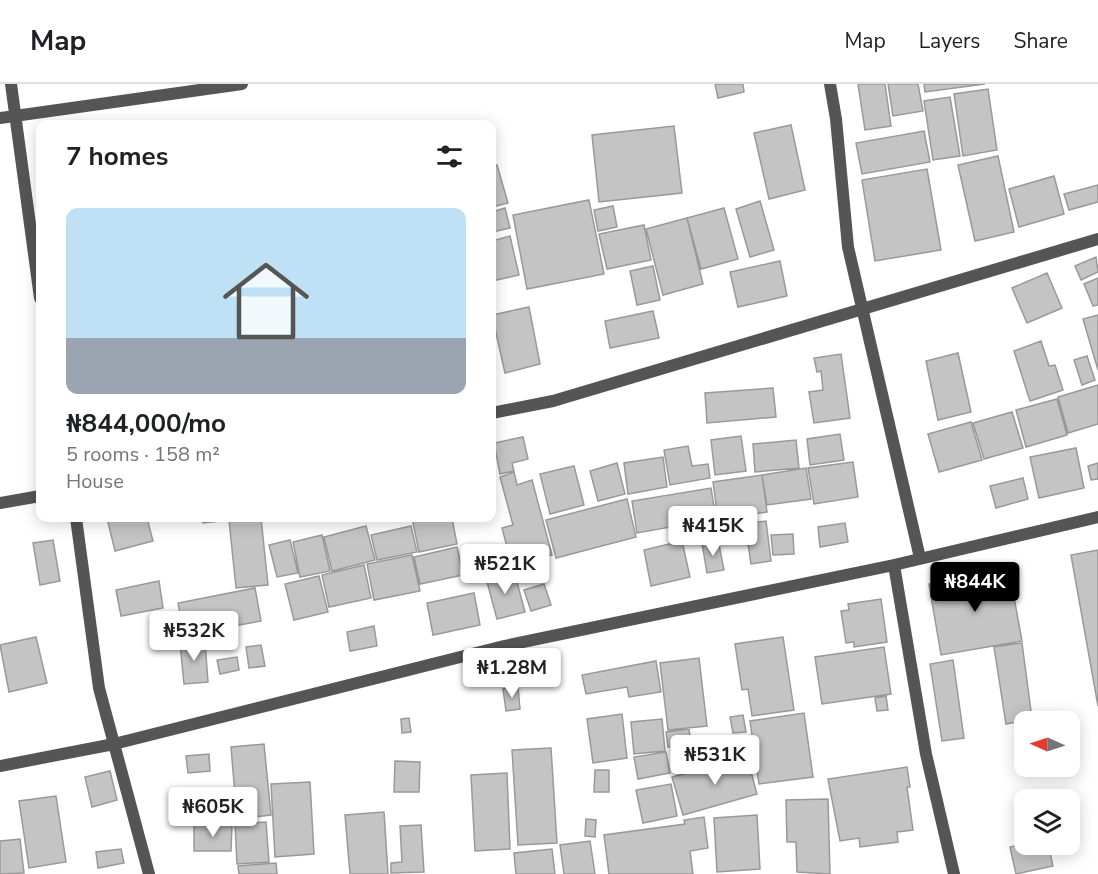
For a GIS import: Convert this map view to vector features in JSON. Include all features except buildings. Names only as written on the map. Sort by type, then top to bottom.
[{"type":"street","points":[[11,84],[36,269]]},
{"type":"street","points":[[0,118],[242,84]]},
{"type":"street","points":[[830,84],[836,119],[848,247],[920,558]]},
{"type":"street","points":[[496,412],[553,401],[1098,239]]},
{"type":"street","points":[[0,503],[36,497]]},
{"type":"street","points":[[0,766],[114,744],[504,646],[894,565],[1098,517]]},
{"type":"street","points":[[77,522],[99,688],[148,874]]},
{"type":"street","points":[[894,565],[926,754],[954,874]]}]
